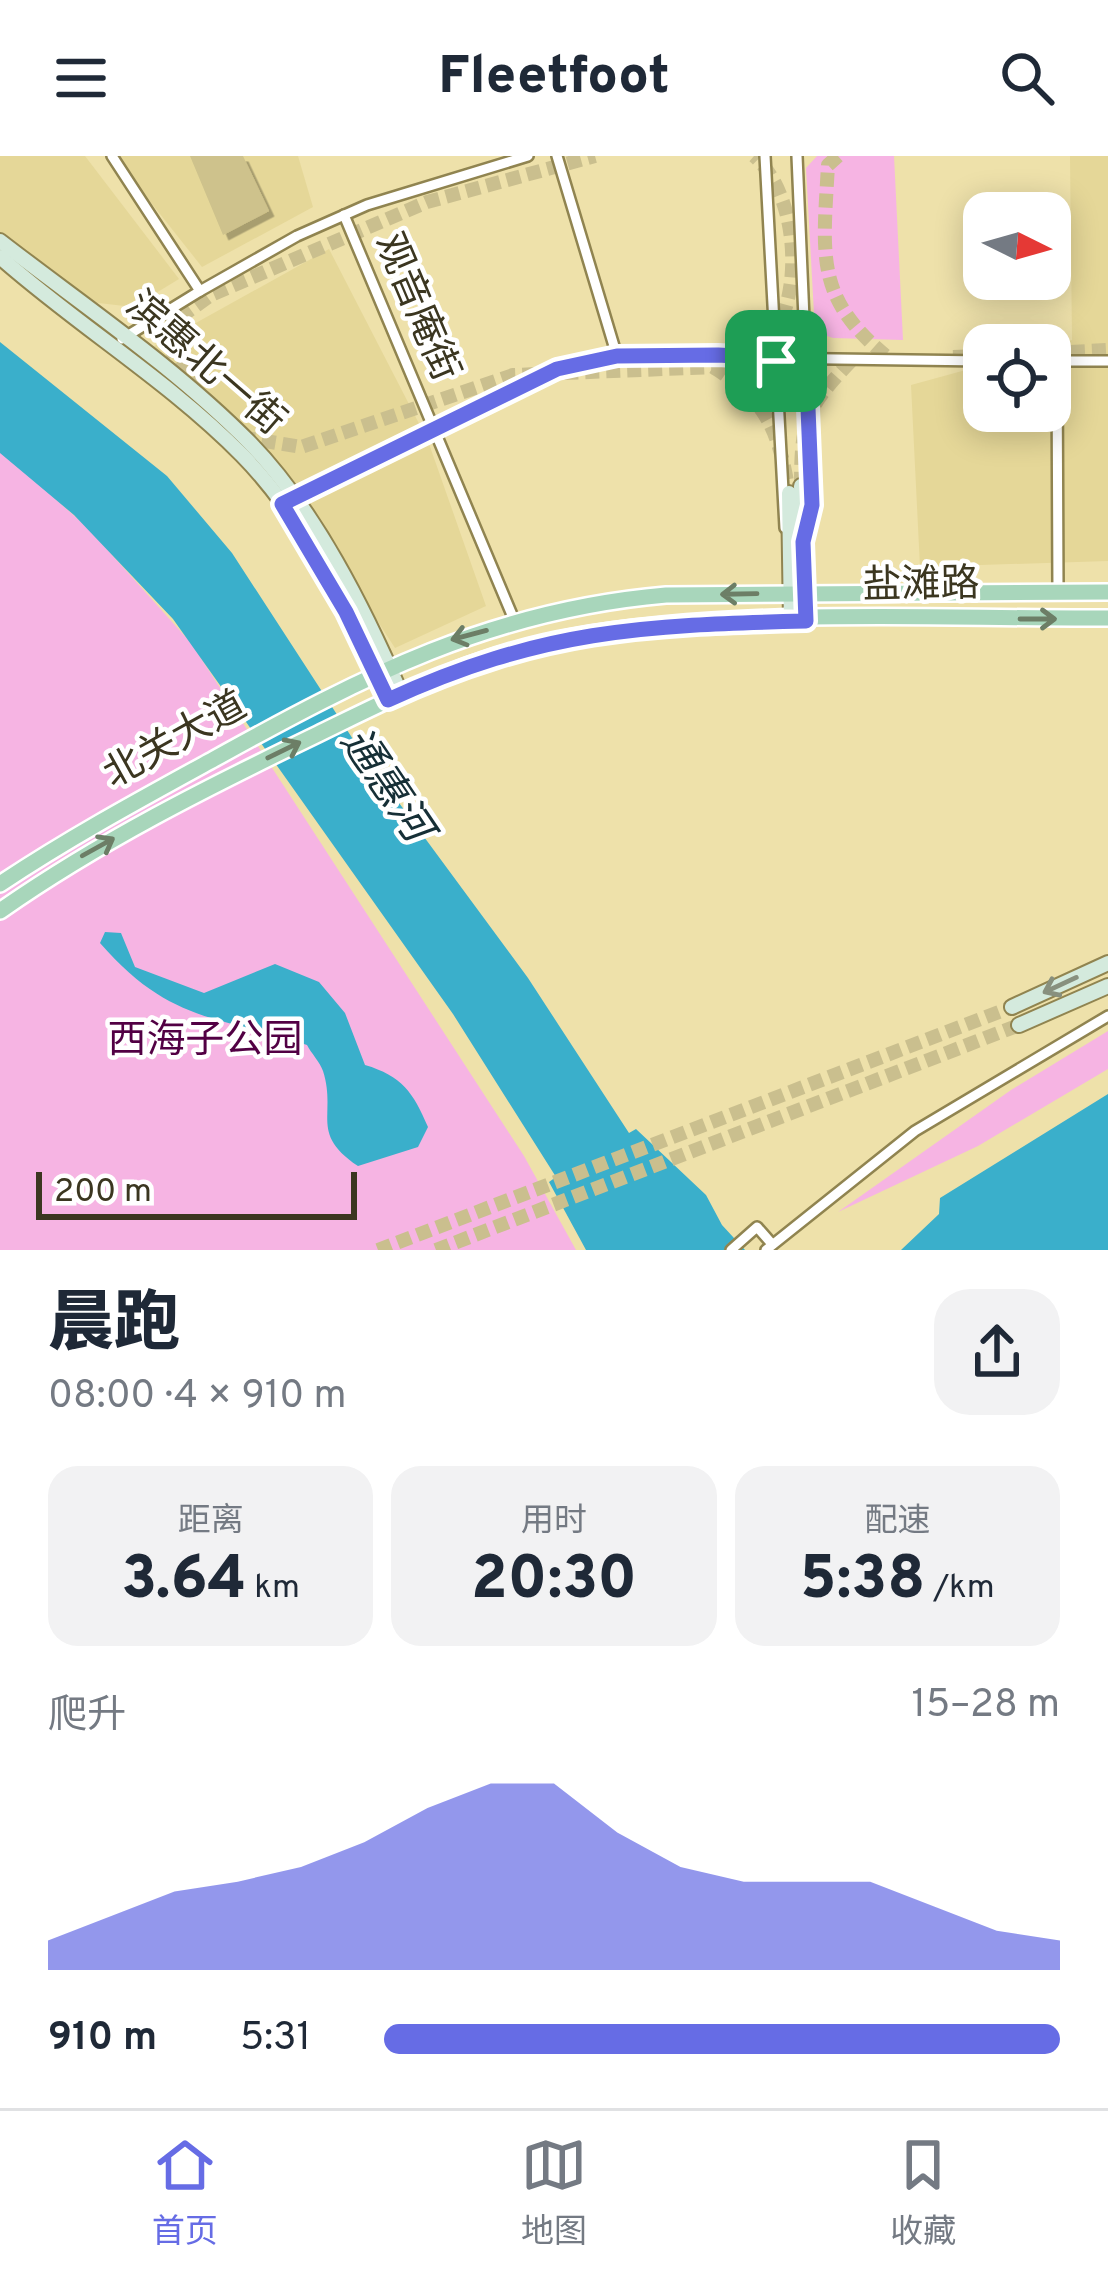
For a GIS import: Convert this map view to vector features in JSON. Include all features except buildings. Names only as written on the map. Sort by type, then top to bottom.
[{"type":"main road","name":"盐滩路","points":[[382,669],[451,639],[648,597],[1108,592]]},
{"type":"main road","name":"盐滩路","points":[[394,697],[511,649],[676,623],[1108,618]]},
{"type":"main road","name":"北关大道","points":[[0,884],[195,769],[382,669]]},
{"type":"main road","name":"北关大道","points":[[0,911],[63,867],[207,788],[394,697]]},
{"type":"street","points":[[112,156],[200,291]]},
{"type":"street","points":[[119,342],[200,291],[344,215],[528,156]]},
{"type":"street","points":[[557,156],[617,356]]},
{"type":"street","points":[[765,156],[780,509],[796,542]]},
{"type":"street","points":[[796,542],[812,505],[797,156]]},
{"type":"street","name":"观音庵街","points":[[344,215],[515,622]]},
{"type":"street","name":"滨惠北一街","points":[[0,241],[119,342],[288,501],[394,697]]},
{"type":"street","name":"滨惠北一街","points":[[0,257],[119,342]]},
{"type":"street","points":[[288,501],[557,369],[617,356],[963,361]]},
{"type":"street","points":[[1071,361],[1108,361]]},
{"type":"street","points":[[1055,432],[1058,592]]},
{"type":"street","points":[[795,489],[799,621]]},
{"type":"street","points":[[1012,1007],[1108,963]]},
{"type":"street","points":[[1019,1025],[1108,986]]},
{"type":"street","points":[[730,1250],[757,1227],[769,1247],[914,1131],[1108,1016]]},
{"type":"shaded area","points":[[0,156],[85,156],[179,279],[133,307],[90,302],[0,232]]},
{"type":"shaded area","points":[[114,156],[298,156],[313,207],[202,267]]},
{"type":"shaded area","points":[[1070,156],[1108,156],[1108,561],[920,567],[911,385],[963,371],[963,432],[1071,432]]},
{"type":"shaded area","points":[[329,249],[428,441],[486,606],[395,648],[292,489],[149,349]]},
{"type":"green space","points":[[817,156],[894,156],[903,340],[833,338],[815,332],[806,168]]},
{"type":"green space","name":"西海子公园","points":[[0,450],[87,527],[191,643],[524,1156],[576,1250],[0,1250]]},
{"type":"green space","points":[[1108,1031],[1108,1069],[978,1146],[838,1212],[1011,1090]]},
{"type":"water","name":"通惠河","points":[[0,342],[167,476],[232,553],[360,750],[528,978],[629,1133],[636,1129],[706,1195],[722,1225],[745,1250],[586,1250],[549,1182],[556,1177],[453,1014],[173,619],[74,515],[0,453]]},
{"type":"water","points":[[105,932],[121,933],[135,967],[204,993],[275,964],[319,982],[345,1013],[365,1065],[397,1080],[417,1104],[428,1127],[418,1147],[358,1166],[329,1133],[327,1086],[307,1045],[171,1002],[125,969],[100,943]]},
{"type":"water","points":[[1108,1094],[1108,1250],[901,1250],[939,1214],[940,1198]]},
{"type":"tunnel","points":[[197,391],[173,354],[172,323],[211,295],[427,202],[595,156]]},
{"type":"tunnel","points":[[742,366],[775,332],[790,289],[792,265],[787,215],[779,192],[754,156]]},
{"type":"tunnel","points":[[838,156],[828,165],[825,251],[829,274],[848,317],[891,360]]},
{"type":"tunnel","points":[[1071,352],[1108,350]]},
{"type":"tunnel","points":[[953,357],[963,357]]},
{"type":"tunnel","points":[[801,486],[802,445],[809,416],[851,361]]},
{"type":"tunnel","points":[[241,437],[301,447],[513,375],[817,363]]},
{"type":"tunnel","points":[[713,367],[746,392],[768,420],[789,493]]},
{"type":"tunnel","points":[[378,1250],[1012,1007]]},
{"type":"tunnel","points":[[436,1250],[1019,1025]]},
{"type":"route","points":[[718,355],[776,361],[806,360],[812,505],[803,542],[806,621],[676,623],[568,637],[511,649],[388,700],[346,612],[282,504],[557,369],[617,356],[718,355]]}]
